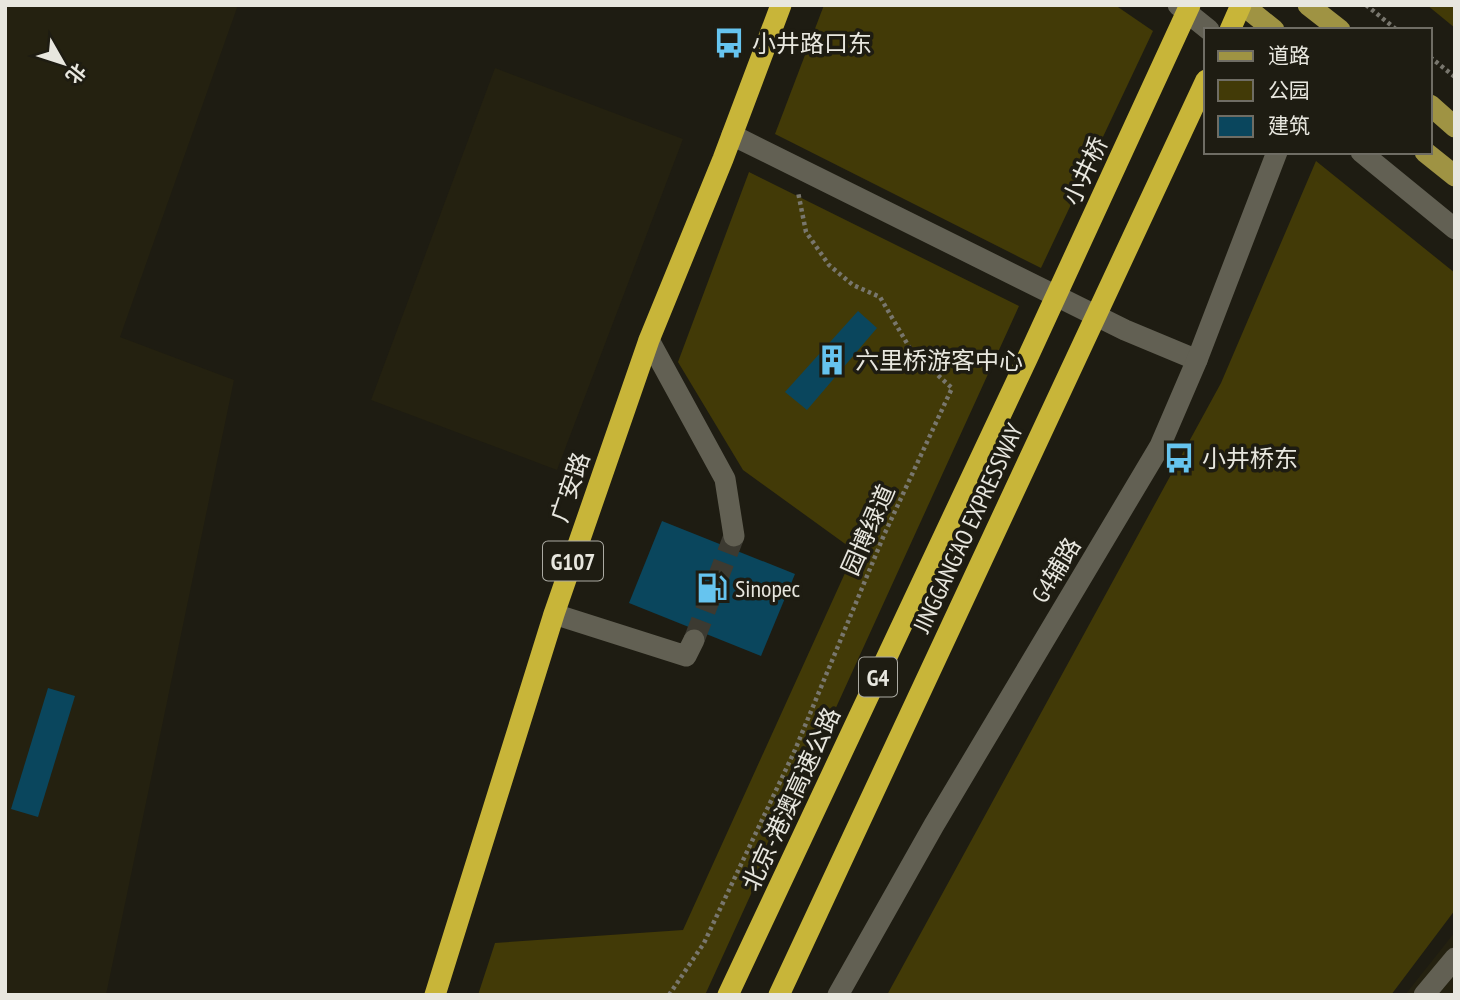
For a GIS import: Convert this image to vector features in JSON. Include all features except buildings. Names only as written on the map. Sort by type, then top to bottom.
[{"type":"highway","name":"广安路","points":[[435,995],[554,614],[649,340],[781,5]]},
{"type":"highway","name":"小井桥","points":[[1027,359],[1190,5]]},
{"type":"highway","points":[[1231,28],[1242,5]]},
{"type":"highway","name":"JINGGANG'AO EXPRESSWAY","points":[[779,995],[1204,84]]},
{"type":"highway","name":"北京-港澳高速公路","points":[[728,995],[1027,359]]},
{"type":"main road","points":[[1242,5],[1271,28]]},
{"type":"main road","points":[[1432,107],[1455,127]]},
{"type":"main road","points":[[1428,154],[1455,176]]},
{"type":"street","points":[[1178,5],[1207,28]]},
{"type":"street","points":[[732,135],[1125,330],[1197,360]]},
{"type":"street","name":"G4辅路","points":[[838,995],[934,825],[1160,446],[1197,360],[1276,154]]},
{"type":"street","points":[[1363,154],[1455,229]]},
{"type":"street","points":[[649,340],[725,478],[734,536]]},
{"type":"street","points":[[554,614],[686,656],[694,640]]},
{"type":"street","points":[[1424,995],[1455,958]]},
{"type":"path","points":[[1366,5],[1395,28]]},
{"type":"path","points":[[1432,59],[1455,77]]},
{"type":"path","name":"园博绿道","points":[[669,995],[704,943],[795,750],[884,535],[952,388],[912,352],[880,297],[853,285],[829,265],[806,232],[798,190],[788,186]]},
{"type":"shaded area","points":[[5,5],[238,5],[120,337],[234,380],[106,995],[5,995]]},
{"type":"shaded area","points":[[495,68],[683,139],[557,470],[371,400]]},
{"type":"shaded area","points":[[1455,932],[1455,995],[1405,995]]},
{"type":"green space","points":[[824,5],[1115,5],[1153,31],[1041,268],[775,134]]},
{"type":"green space","points":[[1427,5],[1455,5],[1455,28]]},
{"type":"green space","points":[[1316,161],[1455,273],[1455,910],[1391,995],[887,995],[1221,383]]},
{"type":"green space","points":[[749,172],[1019,306],[705,995],[478,995],[495,943],[683,930],[855,551],[743,470],[678,362]]},
{"type":"tunnel","points":[[694,640],[734,536]]},
{"type":"place","name":"小井路口东","points":[[729,43]]},
{"type":"place","name":"六里桥游客中心","points":[[832,360]]},
{"type":"place","name":"小井桥东","points":[[1179,458]]},
{"type":"place","name":"Sinopec","points":[[712,588]]}]
